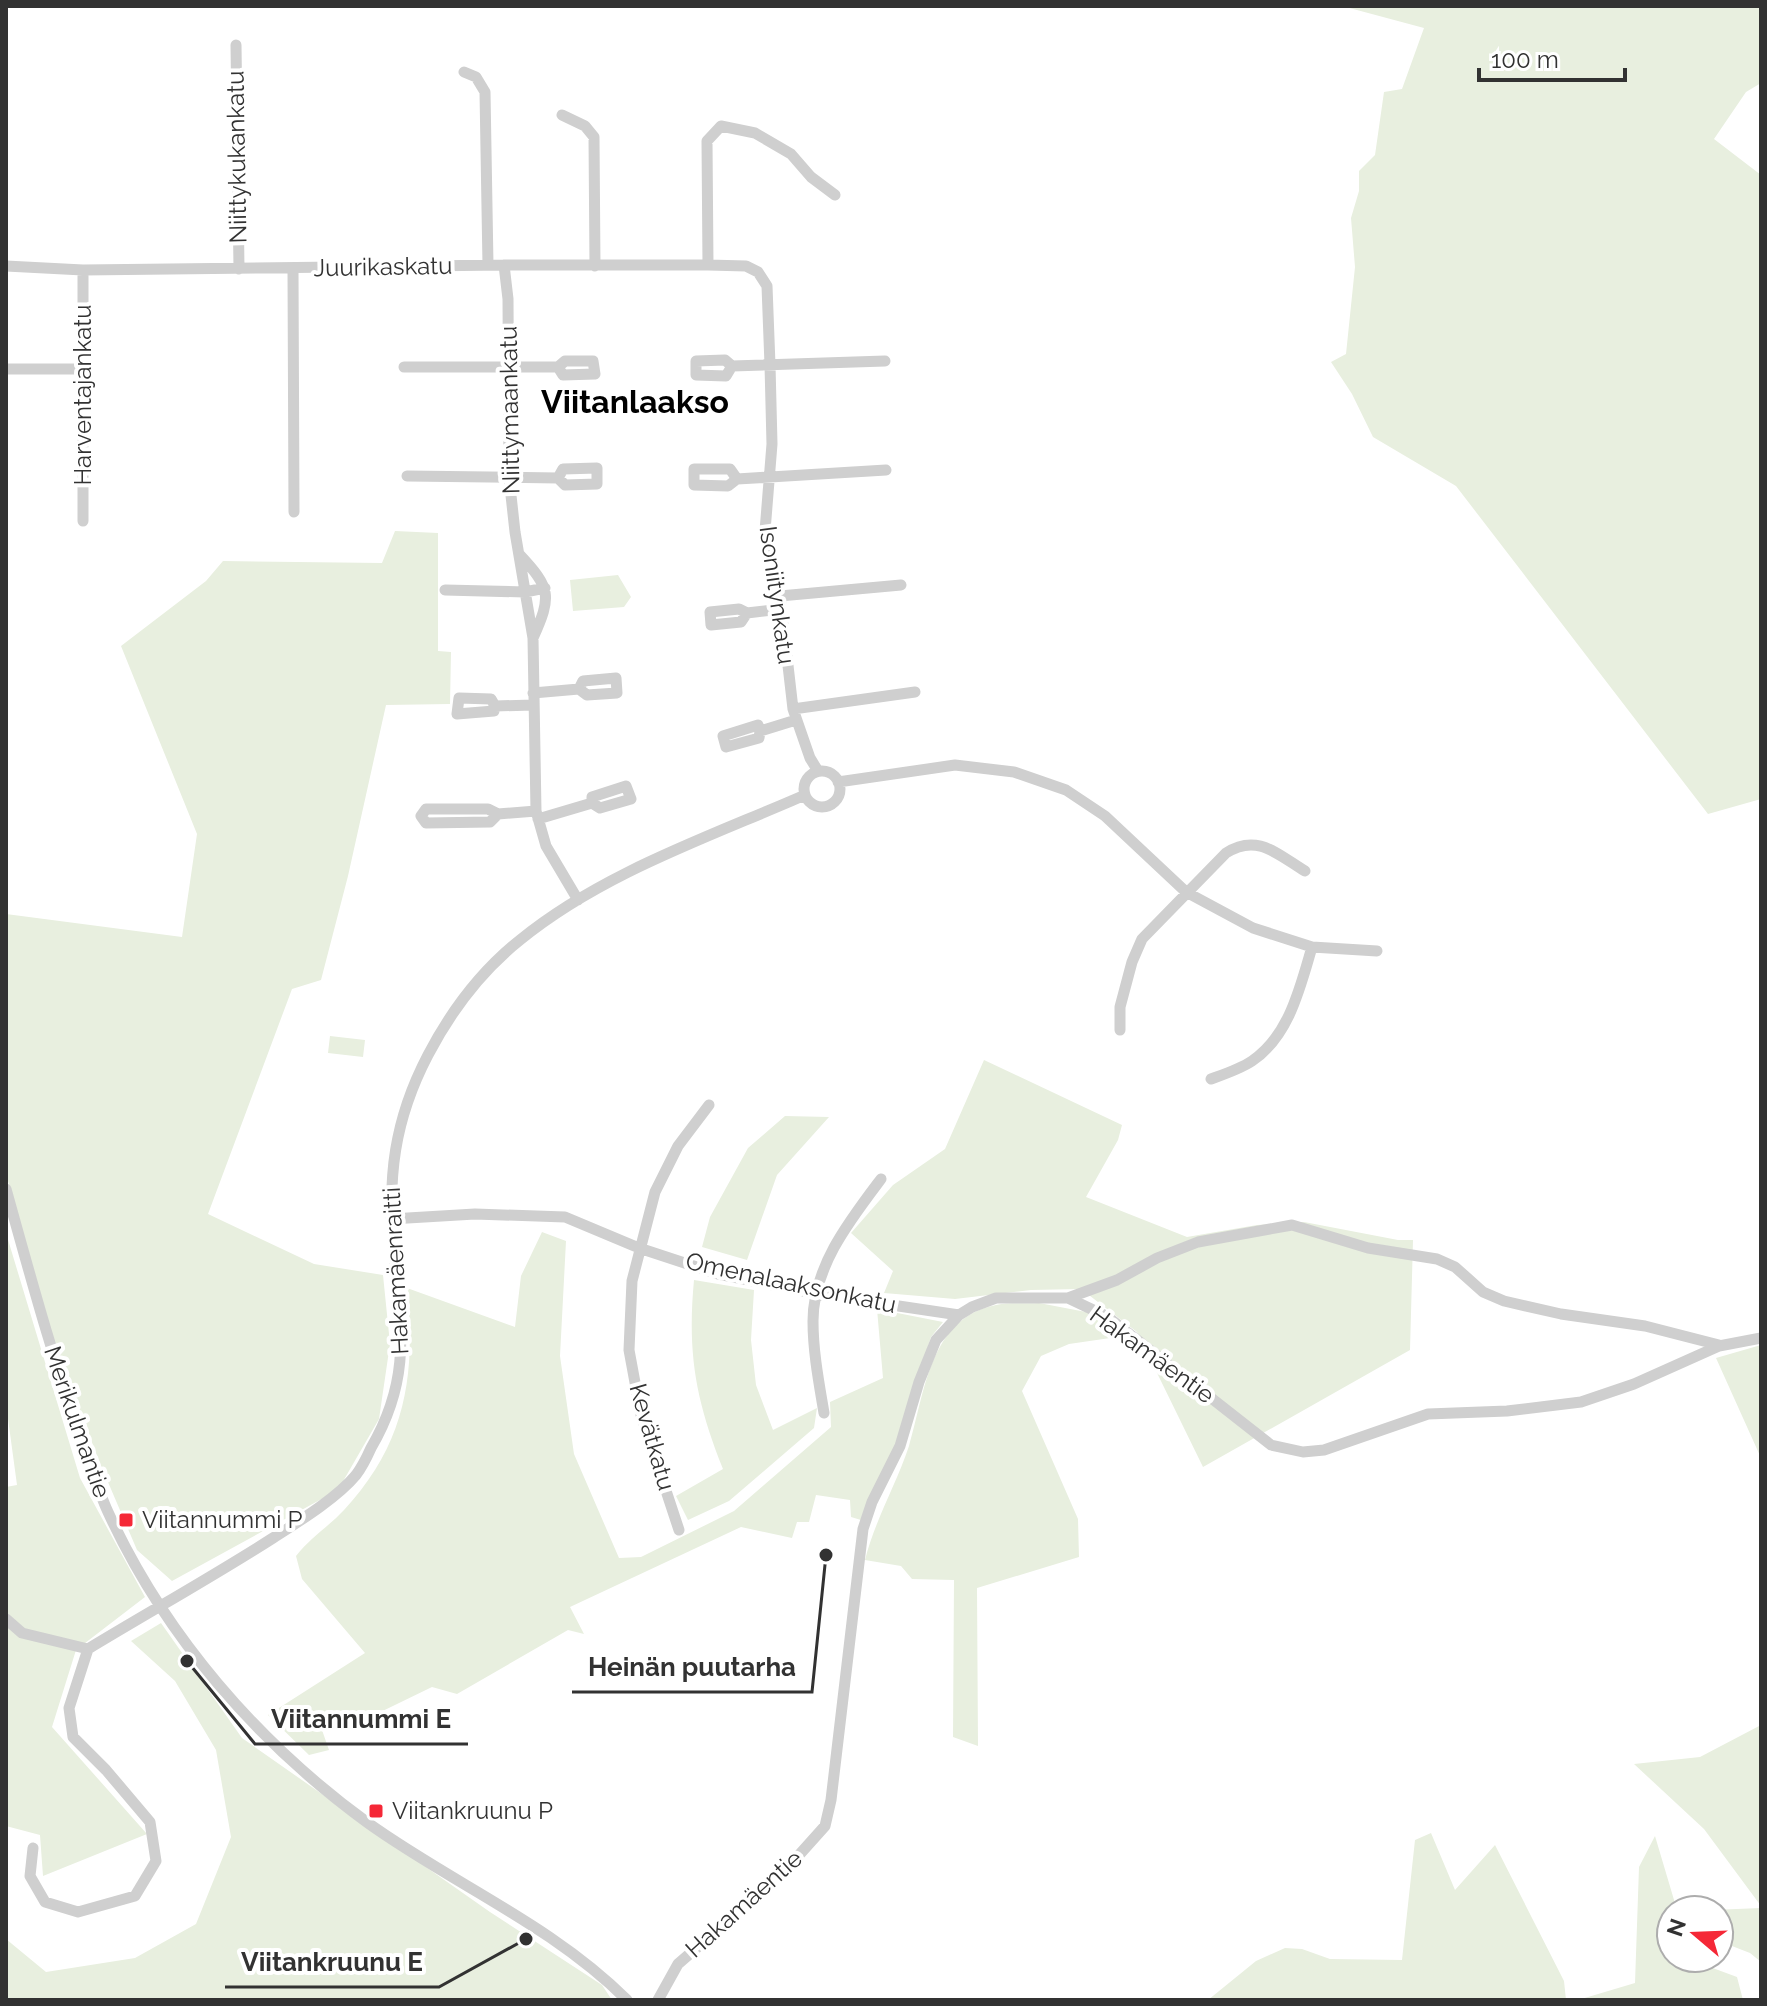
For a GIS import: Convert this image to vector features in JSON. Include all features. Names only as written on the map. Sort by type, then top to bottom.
[{"type":"street","name":"Niittykukankatu","points":[[236,45],[239,269]]},
{"type":"street","points":[[464,72],[476,77],[485,92],[488,265]]},
{"type":"street","points":[[562,115],[585,126],[594,137],[595,266]]},
{"type":"street","points":[[708,265],[707,141],[721,126],[755,133],[791,154],[811,177],[835,195]]},
{"type":"street","name":"Niittymaankatu","points":[[504,265],[508,299],[509,477],[533,638],[537,815],[546,846],[578,900]]},
{"type":"street","name":"Juurikaskatu","points":[[6,266],[83,270],[708,265],[746,266],[758,272]]},
{"type":"street","points":[[293,269],[294,512]]},
{"type":"street","name":"Harventajankatu","points":[[83,270],[83,521]]},
{"type":"street","name":"Isoniitynkatu","points":[[758,272],[767,286],[770,365],[772,444],[765,531],[780,596],[794,715],[818,771]]},
{"type":"street","points":[[732,366],[885,361]]},
{"type":"street","points":[[404,367],[558,367]]},
{"type":"street","points":[[6,369],[83,369]]},
{"type":"street","points":[[737,479],[886,470]]},
{"type":"street","points":[[407,476],[558,478]]},
{"type":"street","points":[[445,590],[525,592],[545,588],[519,554]]},
{"type":"street","points":[[780,596],[901,585]]},
{"type":"street","name":"Niittymaankatu","points":[[533,638],[547,601],[545,588]]},
{"type":"street","points":[[747,613],[781,609]]},
{"type":"street","points":[[495,706],[579,689]]},
{"type":"street","points":[[760,731],[794,715],[915,692]]},
{"type":"street","points":[[838,782],[955,765],[1014,772],[1066,790],[1105,816],[1186,892],[1253,928],[1312,947],[1377,951]]},
{"type":"street","points":[[818,771],[830,773],[838,782],[839,793],[828,806],[817,806],[805,795],[808,777],[818,771]]},
{"type":"street","name":"Hakamäenraitti","points":[[88,1649],[195,1587],[308,1515],[356,1475],[386,1423],[399,1383],[402,1337],[391,1219],[392,1162],[397,1131],[421,1067],[444,1026],[468,993],[492,965],[520,940],[578,900],[641,867],[805,795]]},
{"type":"street","points":[[498,814],[490,822],[457,823],[426,823],[421,816],[426,809],[488,809],[498,814],[537,815],[592,803]]},
{"type":"street","points":[[457,809],[457,823]]},
{"type":"street","points":[[1120,1030],[1120,1007],[1132,962],[1142,939],[1226,853],[1240,844],[1266,848],[1305,871]]},
{"type":"street","points":[[1211,1079],[1248,1063],[1266,1051],[1287,1021],[1312,947]]},
{"type":"street","name":"Kevätkatu","points":[[679,1530],[641,1415],[629,1350],[632,1281],[655,1192],[678,1146],[709,1105]]},
{"type":"street","points":[[824,1413],[813,1319],[822,1277],[844,1228],[881,1179]]},
{"type":"street","name":"Merikulmantie","points":[[6,1189],[45,1328],[107,1511],[158,1606],[275,1748],[309,1778],[370,1824],[566,1947],[627,2000]]},
{"type":"street","name":"Omenalaaksonkatu","points":[[391,1219],[475,1214],[565,1217],[639,1248],[718,1274],[818,1294],[959,1315]]},
{"type":"street","points":[[1068,1298],[1117,1280],[1157,1258],[1198,1242],[1292,1225],[1368,1248],[1437,1259],[1455,1267],[1483,1292],[1504,1301],[1561,1314],[1645,1326],[1719,1346]]},
{"type":"street","name":"Hakamäentie","points":[[658,2000],[678,1964],[782,1874],[825,1826],[831,1800],[863,1529],[872,1502],[900,1446],[919,1382],[936,1340],[959,1315],[972,1307],[996,1298],[1068,1298],[1108,1317],[1271,1445],[1303,1452],[1324,1450],[1428,1414],[1507,1411],[1581,1402],[1634,1384],[1719,1346],[1761,1338]]},
{"type":"street","points":[[6,1619],[22,1633],[88,1649],[69,1708],[73,1737],[150,1822],[156,1861],[135,1896],[78,1912],[45,1902],[30,1876],[33,1848]]},
{"type":"green space","points":[[1342,6],[1761,6],[1761,83],[1746,92],[1714,139],[1761,175],[1761,799],[1708,814],[1456,486],[1373,437],[1352,394],[1331,362],[1346,354],[1355,267],[1351,218],[1359,191],[1359,171],[1375,155],[1384,92],[1402,89],[1424,28]]},
{"type":"green space","points":[[395,531],[438,533],[438,651],[451,652],[450,704],[386,705],[321,980],[292,989],[208,1214],[314,1264],[383,1275],[390,1344],[379,1419],[338,1490],[172,1581],[137,1550],[99,1461],[54,1342],[6,1174],[6,914],[182,937],[197,834],[121,646],[206,581],[223,561],[382,563]]},
{"type":"green space","points":[[618,575],[631,597],[624,607],[573,611],[570,580]]},
{"type":"green space","points":[[330,1036],[365,1040],[363,1057],[328,1053]]},
{"type":"green space","points":[[984,1060],[1122,1125],[1118,1140],[1086,1197],[1187,1237],[1257,1225],[1304,1222],[1398,1240],[1413,1240],[1410,1350],[1203,1467],[1137,1332],[1081,1289],[1031,1290],[955,1299],[884,1293],[893,1271],[851,1233],[893,1185],[945,1149]]},
{"type":"green space","points":[[785,1116],[829,1117],[777,1175],[747,1260],[702,1247],[710,1217],[748,1148]]},
{"type":"green space","points":[[542,1232],[566,1241],[560,1356],[574,1454],[619,1558],[641,1557],[734,1511],[831,1427],[830,1402],[883,1378],[877,1309],[943,1322],[931,1337],[896,1445],[861,1520],[851,1517],[850,1500],[816,1495],[809,1522],[797,1522],[792,1538],[741,1527],[570,1607],[584,1634],[568,1630],[457,1694],[432,1687],[360,1722],[342,1716],[322,1730],[329,1750],[309,1755],[268,1715],[365,1653],[302,1579],[296,1556],[365,1485],[394,1433],[402,1406],[410,1350],[407,1288],[515,1327],[521,1276]]},
{"type":"green space","points":[[6,1233],[80,1478],[145,1597],[76,1650],[52,1727],[147,1834],[43,1876],[40,1835],[6,1826],[6,1487],[17,1485],[6,1404]]},
{"type":"green space","points":[[694,1280],[754,1290],[751,1340],[756,1385],[773,1430],[817,1408],[814,1428],[729,1501],[688,1520],[676,1496],[723,1469],[706,1421],[696,1377],[692,1331]]},
{"type":"green space","points":[[1039,1303],[1086,1312],[1124,1336],[1069,1344],[1041,1356],[1022,1391],[1078,1519],[1079,1557],[977,1588],[978,1746],[953,1737],[954,1580],[912,1579],[901,1566],[865,1560],[909,1446],[933,1360],[943,1341],[956,1325],[974,1313],[1001,1304]]},
{"type":"green space","points":[[1761,1345],[1761,1458],[1716,1358]]},
{"type":"green space","points":[[161,1623],[242,1738],[490,1912],[602,1985],[612,2000],[6,2000],[6,1939],[46,1972],[135,1958],[196,1924],[231,1837],[216,1750],[175,1681],[131,1641]]},
{"type":"green space","points":[[1761,1725],[1761,1906],[1704,1829],[1634,1764],[1700,1757]]},
{"type":"green space","points":[[1431,1833],[1455,1890],[1495,1845],[1564,1981],[1566,2000],[1208,2000],[1256,1961],[1285,1948],[1302,1949],[1330,1959],[1402,1960],[1415,1840]]},
{"type":"green space","points":[[1655,1836],[1672,1894],[1655,1894],[1655,1974],[1729,1974],[1737,1977],[1743,2000],[1578,2000],[1635,1983],[1639,1867]]},
{"type":"green space","points":[[1761,1908],[1761,1962],[1735,1947],[1735,1909]]},
{"type":"place","name":"Viitannummi P","points":[[126,1520]]},
{"type":"place","name":"Heinän puutarha","points":[[826,1555]]},
{"type":"place","name":"Viitannummi E","points":[[187,1661]]},
{"type":"place","name":"Viitankruunu P","points":[[376,1811]]},
{"type":"place","name":"Viitankruunu E","points":[[526,1939]]},
{"type":"district","name":"Viitanlaakso","points":[[635,402]]}]
